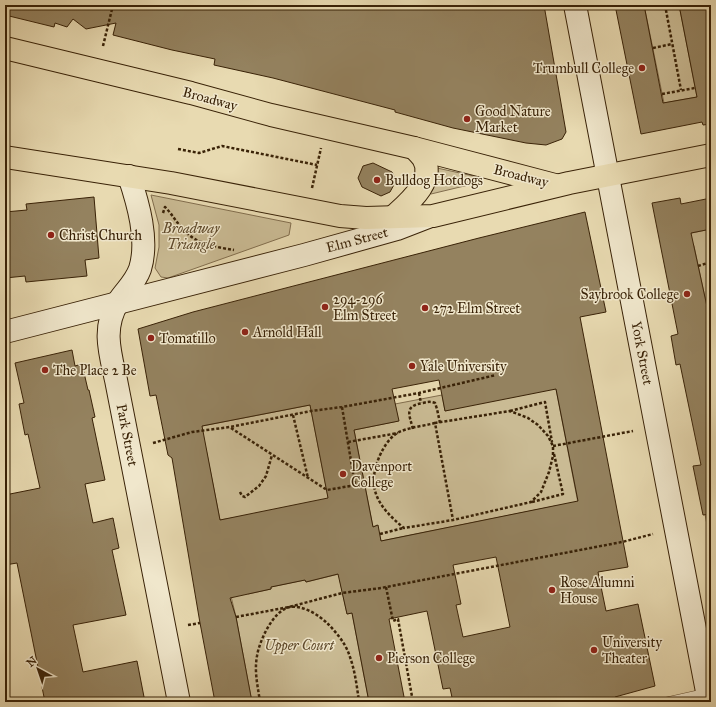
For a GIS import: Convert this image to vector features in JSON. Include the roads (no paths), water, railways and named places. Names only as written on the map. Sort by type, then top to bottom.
[{"type":"main road","name":"York Street","points":[[575,5],[708,698]]},
{"type":"main road","name":"Broadway","points":[[5,48],[191,93],[271,115],[414,148],[559,186]]},
{"type":"main road","points":[[393,217],[420,190],[425,180],[426,165],[423,158],[414,148]]},
{"type":"main road","name":"Elm Street","points":[[5,332],[349,242],[396,229],[432,216],[608,175],[711,155]]},
{"type":"main road","points":[[5,157],[180,184],[340,216],[366,218],[432,216]]},
{"type":"main road","name":"Park Street","points":[[129,176],[138,204],[141,221],[142,252],[140,269],[132,285],[118,302],[111,314],[108,332],[110,352],[179,702]]},
{"type":"lane","points":[[667,702],[708,698]]},
{"type":"place","name":"Trumbull College","points":[[642,68]]},
{"type":"place","name":"Good Nature Market","points":[[467,119]]},
{"type":"place","name":"Bulldog Hotdogs","points":[[377,180]]},
{"type":"place","name":"Christ Church","points":[[51,235]]},
{"type":"place","name":"Saybrook College","points":[[687,294]]},
{"type":"place","name":"294-296 Elm Street","points":[[325,307]]},
{"type":"place","name":"272 Elm Street","points":[[425,308]]},
{"type":"place","name":"Arnold Hall","points":[[245,332]]},
{"type":"place","name":"Tomatillo","points":[[151,338]]},
{"type":"place","name":"Yale University","points":[[412,366]]},
{"type":"place","name":"The Place 2 Be","points":[[45,370]]},
{"type":"place","name":"Davenport College","points":[[343,474]]},
{"type":"place","name":"Rose Alumni House","points":[[552,590]]},
{"type":"place","name":"University Theater","points":[[594,650]]},
{"type":"place","name":"Pierson College","points":[[379,658]]},
{"type":"park label","name":"Broadway Triangle","points":[[191,236]]},
{"type":"park label","name":"Upper Court","points":[[299,645]]}]
